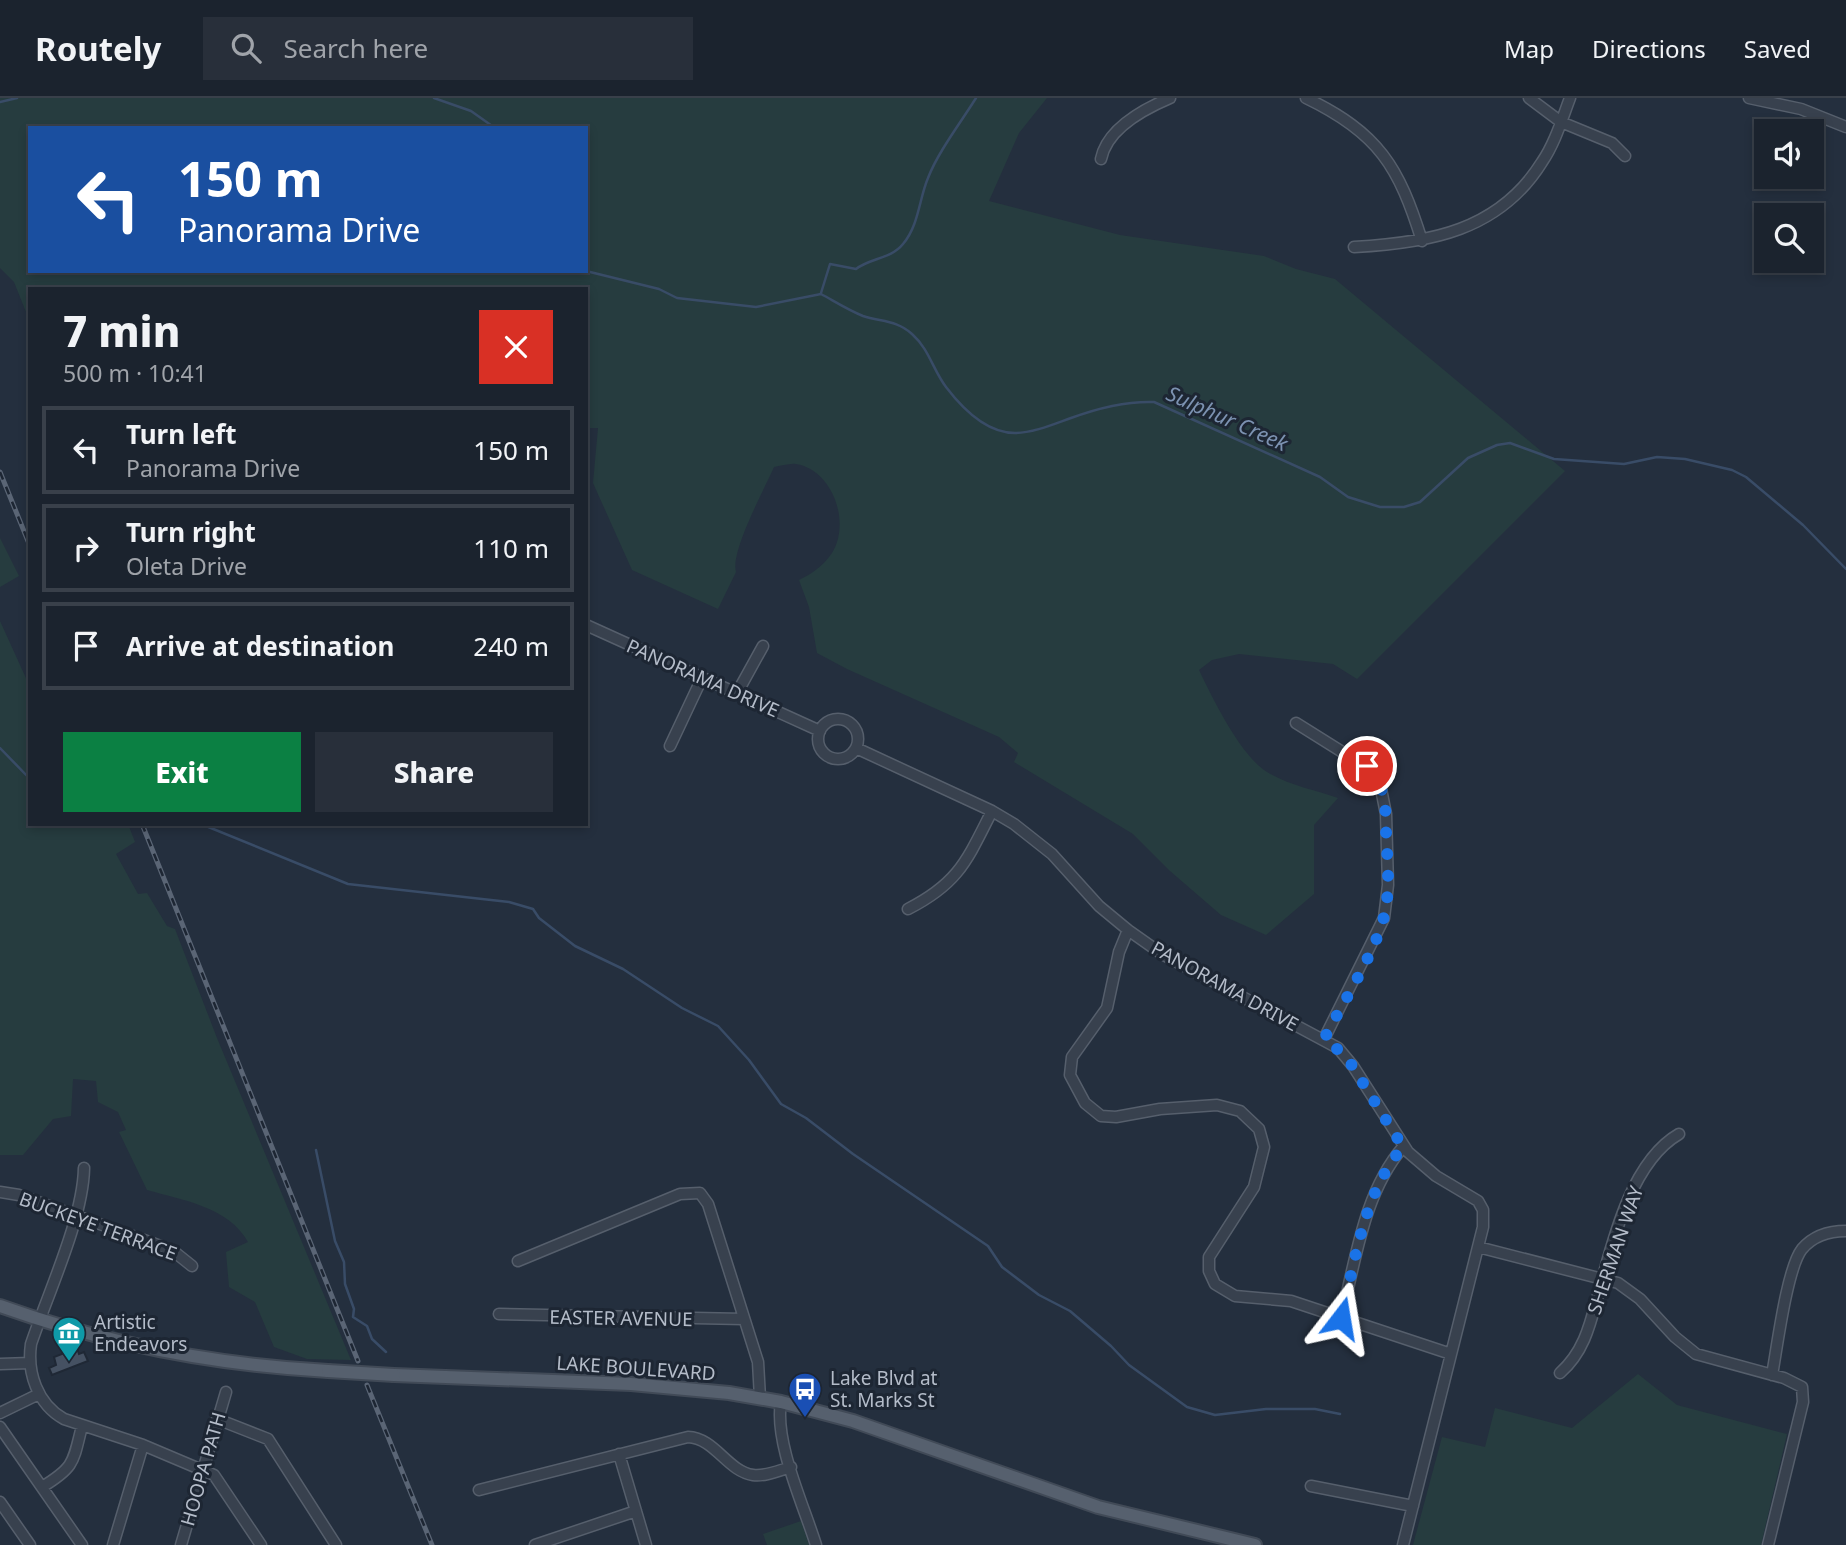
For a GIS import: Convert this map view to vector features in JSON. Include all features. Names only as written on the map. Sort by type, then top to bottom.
[{"type":"main road","name":"LAKE BOULEVARD","points":[[0,1306],[97,1337],[155,1350],[258,1366],[394,1375],[631,1384],[760,1398],[853,1421],[1098,1507],[1255,1545]]},
{"type":"street","points":[[1101,159],[1110,138],[1120,128],[1170,98]]},
{"type":"street","points":[[1306,98],[1352,124],[1379,149],[1405,190],[1422,241]]},
{"type":"street","points":[[1529,98],[1561,121],[1612,143],[1625,156]]},
{"type":"street","points":[[1354,247],[1422,241],[1462,229],[1511,198],[1543,161],[1570,98]]},
{"type":"street","points":[[1749,98],[1801,109],[1846,127]]},
{"type":"street","name":"PANORAMA DRIVE","points":[[588,626],[820,731]]},
{"type":"street","points":[[737,693],[763,646]]},
{"type":"street","points":[[670,746],[702,678]]},
{"type":"street","points":[[834,720],[846,721],[855,730],[856,748],[848,756],[831,757],[819,744],[820,731],[834,720]]},
{"type":"street","points":[[1296,723],[1371,770],[1381,789],[1386,814],[1388,885],[1384,918],[1324,1039]]},
{"type":"street","name":"PANORAMA DRIVE","points":[[856,748],[992,811],[1036,839],[1111,917],[1162,954],[1324,1039],[1346,1056],[1403,1147],[1436,1175],[1478,1201],[1484,1220],[1404,1545]]},
{"type":"street","points":[[908,909],[937,893],[953,880],[992,811]]},
{"type":"street","points":[[1128,930],[1119,952],[1108,1008],[1072,1057],[1072,1079],[1089,1109],[1101,1116],[1116,1117],[1160,1109],[1217,1105],[1234,1108],[1259,1129],[1263,1141],[1261,1166],[1247,1201],[1211,1254],[1209,1274],[1220,1288],[1234,1296],[1291,1301],[1451,1354]]},
{"type":"street","name":"SHERMAN WAY","points":[[1560,1373],[1574,1360],[1586,1339],[1623,1216],[1642,1173],[1659,1150],[1679,1134]]},
{"type":"street","points":[[1341,1318],[1373,1195],[1388,1164],[1403,1147]]},
{"type":"street","points":[[84,1168],[76,1215],[31,1343],[30,1363],[38,1394],[59,1416],[143,1445],[218,1478],[261,1545]]},
{"type":"street","name":"BUCKEYE TERRACE","points":[[0,1192],[19,1195],[172,1250],[192,1266]]},
{"type":"street","points":[[518,1261],[680,1194],[700,1193],[708,1204],[759,1367],[760,1398]]},
{"type":"street","points":[[1772,1376],[1791,1278],[1800,1251],[1822,1235],[1846,1231]]},
{"type":"street","points":[[1478,1247],[1618,1283],[1635,1295],[1675,1337],[1696,1354],[1798,1384],[1804,1397],[1769,1545]]},
{"type":"street","name":"EASTER AVENUE","points":[[499,1314],[744,1319]]},
{"type":"street","points":[[0,1364],[30,1363]]},
{"type":"street","name":"HOOPA PATH","points":[[181,1545],[200,1482],[201,1469],[226,1392]]},
{"type":"street","points":[[0,1413],[38,1394]]},
{"type":"street","points":[[781,1402],[781,1435],[816,1545]]},
{"type":"street","points":[[217,1419],[268,1439],[336,1545]]},
{"type":"street","points":[[42,1486],[68,1469],[74,1460],[82,1426]]},
{"type":"street","points":[[0,1427],[82,1545]]},
{"type":"street","points":[[479,1490],[695,1437],[704,1440],[741,1471],[751,1475],[791,1467]]},
{"type":"street","points":[[113,1545],[143,1445]]},
{"type":"street","points":[[619,1454],[646,1545]]},
{"type":"street","points":[[1311,1486],[1413,1506]]},
{"type":"street","points":[[0,1502],[30,1545]]},
{"type":"street","points":[[535,1545],[636,1511]]},
{"type":"green space","points":[[0,98],[1047,98],[1019,133],[989,201],[1120,235],[1264,256],[1296,269],[1335,279],[1565,471],[1357,679],[1333,664],[1239,654],[1212,660],[1199,670],[1228,726],[1257,764],[1284,780],[1338,798],[1314,825],[1314,894],[1266,935],[1221,915],[1170,871],[1133,834],[1014,762],[1018,753],[999,737],[817,653],[809,607],[799,580],[817,569],[829,557],[840,527],[839,513],[829,487],[809,468],[794,464],[774,467],[743,536],[738,550],[736,572],[718,609],[632,570],[593,483],[598,428],[588,428],[588,287],[28,287],[28,317],[14,282],[0,268]]},
{"type":"green space","points":[[0,538],[19,576],[0,587]]},
{"type":"green space","points":[[0,621],[28,683],[28,826],[129,826],[135,842],[116,854],[138,894],[147,893],[167,926],[175,929],[217,1038],[351,1360],[307,1359],[274,1347],[255,1302],[229,1287],[226,1252],[248,1242],[240,1230],[204,1207],[147,1190],[119,1132],[126,1130],[118,1112],[98,1102],[96,1081],[73,1079],[71,1116],[53,1119],[23,1155],[0,1155]]},
{"type":"green space","points":[[1638,1374],[1677,1405],[1787,1434],[1761,1545],[1413,1545],[1442,1437],[1485,1447],[1495,1408],[1572,1428]]},
{"type":"green space","points":[[801,1521],[809,1545],[767,1545],[763,1534]]},
{"type":"building","name":"Artistic Endeavors","points":[[77,1348],[79,1354],[84,1352],[88,1361],[52,1375],[49,1368],[56,1365],[54,1357]]},
{"type":"waterway","name":"Sulphur Creek","points":[[0,102],[17,98]]},
{"type":"waterway","name":"Sulphur Creek","points":[[434,98],[471,111],[492,126]]},
{"type":"waterway","points":[[821,293],[830,264],[856,269],[893,253],[903,244],[912,229],[932,168],[976,98]]},
{"type":"waterway","name":"Sulphur Creek","points":[[588,271],[659,289],[677,298],[756,307],[821,294],[863,316],[906,329],[923,346],[952,395],[967,411],[995,429],[1015,433],[1029,432],[1102,408],[1154,402],[1320,477],[1348,497],[1380,507],[1404,507],[1420,502],[1468,458],[1497,445],[1510,443],[1554,459],[1624,464],[1657,457],[1685,459],[1732,470],[1746,477],[1803,525],[1846,569]]},
{"type":"waterway","points":[[0,748],[28,777]]},
{"type":"waterway","points":[[206,826],[348,884],[509,902],[533,909],[539,918],[575,946],[623,969],[682,1008],[718,1026],[749,1060],[781,1104],[806,1118],[853,1154],[988,1246],[1002,1267],[1039,1295],[1070,1311],[1129,1365],[1187,1407],[1215,1415],[1266,1409],[1315,1409],[1340,1414]]},
{"type":"waterway","points":[[316,1150],[335,1241],[344,1262],[345,1284],[354,1309],[353,1317],[367,1326],[372,1339],[386,1352]]},
{"type":"railway","points":[[0,472],[28,541]]},
{"type":"railway","points":[[143,826],[358,1361]]},
{"type":"railway","points":[[367,1385],[432,1545]]},
{"type":"place","name":"Artistic Endeavors","points":[[69,1363]]},
{"type":"place","name":"Lake Blvd at St. Marks St","points":[[805,1419]]},
{"type":"route","points":[[1341,1318],[1373,1195],[1388,1164],[1403,1147],[1346,1056],[1324,1039],[1374,942],[1386,907],[1388,873],[1384,798],[1377,778],[1367,766]]}]
